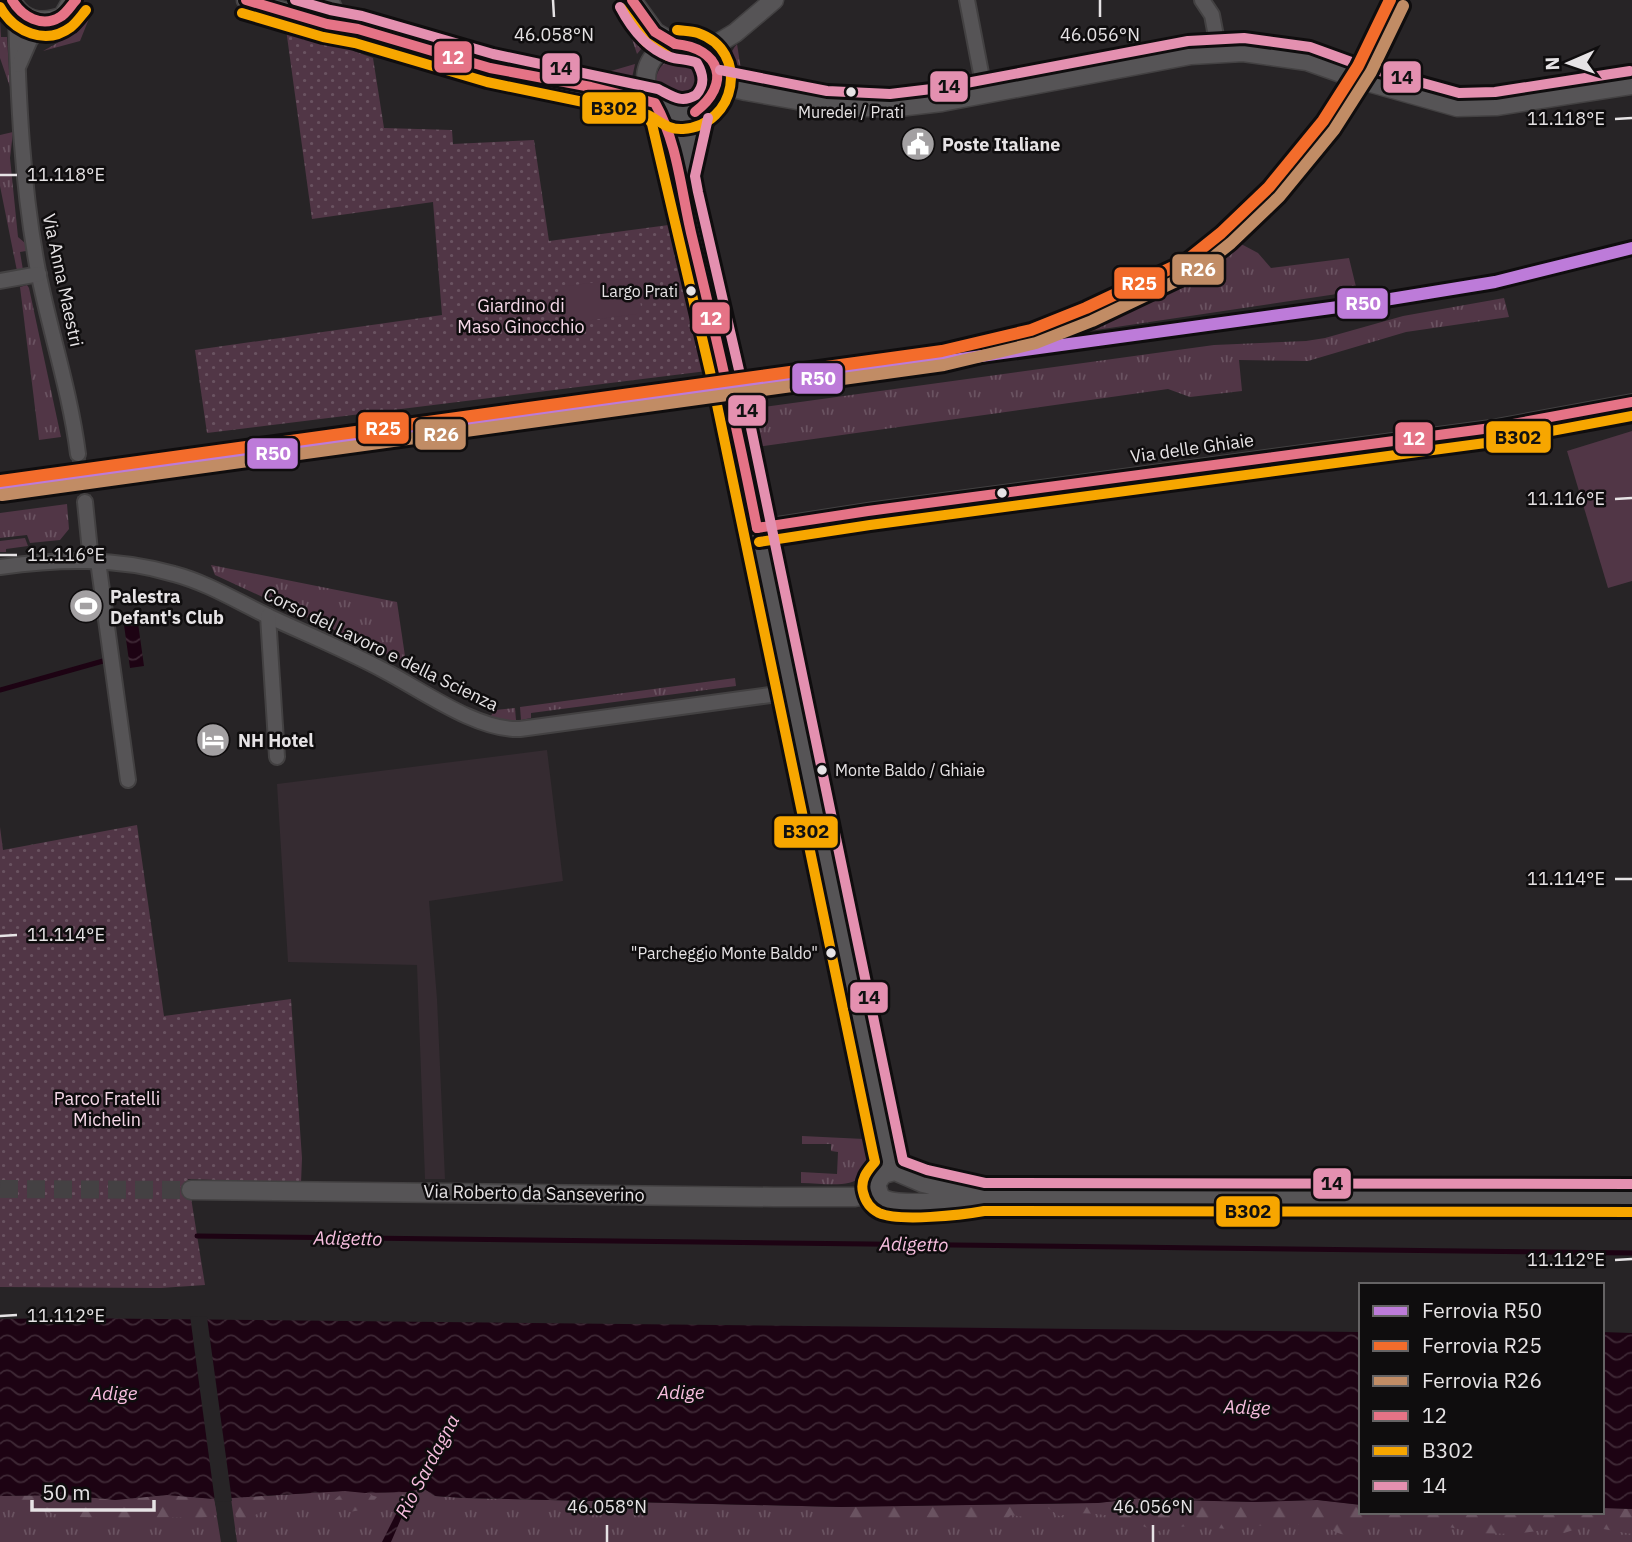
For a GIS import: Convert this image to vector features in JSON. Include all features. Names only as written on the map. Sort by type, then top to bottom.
[{"type":"street","points":[[246,0],[327,24],[358,29],[490,68],[654,103],[678,115],[695,113]]},
{"type":"street","points":[[329,0],[335,13],[358,29]]},
{"type":"street","points":[[632,0],[655,32],[675,44]]},
{"type":"street","points":[[705,51],[735,33],[774,0]]},
{"type":"street","points":[[968,0],[985,94]]},
{"type":"street","points":[[1202,0],[1212,15],[1219,52]]},
{"type":"street","points":[[14,5],[31,19],[45,22],[63,16],[73,2]]},
{"type":"street","name":"Via Anna Maestri","points":[[14,5],[24,165],[38,274],[69,397],[78,454]]},
{"type":"street","name":"Via Anna Maestri","points":[[18,70],[24,51],[45,22]]},
{"type":"street","points":[[681,176],[691,120],[695,113],[710,102],[717,84],[711,57],[705,51],[685,43],[675,44],[658,52],[648,68],[647,87],[665,118],[681,176],[693,240],[725,373]]},
{"type":"street","points":[[717,84],[812,102],[890,108],[942,102],[1219,52],[1260,53],[1307,61],[1374,84],[1457,107],[1496,106],[1632,85]]},
{"type":"street","points":[[3,281],[38,274]]},
{"type":"street","name":"Via delle Ghiaie","points":[[757,528],[868,510],[1491,428],[1632,402]]},
{"type":"street","points":[[733,411],[895,1172],[905,1179],[907,1188],[904,1196],[896,1201]]},
{"type":"street","points":[[85,502],[128,780]]},
{"type":"street","name":"Corso del Lavoro e della Scienza","points":[[0,567],[42,562],[95,561],[128,564],[176,574],[219,591],[363,659],[475,720],[500,729],[536,727],[792,692]]},
{"type":"street","points":[[268,616],[277,757]]},
{"type":"street","points":[[877,1193],[877,1180],[883,1174],[895,1172]]},
{"type":"street","name":"Via Roberto da Sanseverino","points":[[895,1172],[923,1183],[983,1196],[1632,1198]]},
{"type":"street","name":"Via Roberto da Sanseverino","points":[[191,1190],[774,1197],[855,1197],[877,1193],[883,1200],[957,1202],[983,1196]]},
{"type":"shaded area","points":[[547,750],[563,881],[429,901],[437,999],[445,1179],[425,1179],[417,965],[288,962],[277,784]]},
{"type":"green space","points":[[619,0],[626,0],[647,37],[647,42],[637,54]]},
{"type":"green space","points":[[90,16],[80,41],[43,51],[77,32]]},
{"type":"green space","points":[[0,19],[1,37],[7,37],[10,87],[0,58]]},
{"type":"green space","name":"Giardino di Maso Ginocchio","points":[[286,29],[373,58],[384,128],[452,130],[453,144],[534,140],[549,241],[676,224],[696,312],[700,312],[715,370],[207,433],[195,350],[442,315],[433,202],[312,219]]},
{"type":"green space","points":[[737,44],[742,76],[735,74],[730,62],[732,51]]},
{"type":"green space","points":[[679,58],[695,65],[702,81],[695,97],[679,104],[663,97],[656,81],[663,65]]},
{"type":"green space","points":[[635,64],[630,87],[598,80],[604,73]]},
{"type":"green space","points":[[13,132],[10,158],[18,237],[25,243],[26,251],[20,252],[23,270],[17,271],[0,186],[0,135]]},
{"type":"green space","points":[[1228,237],[1258,253],[1271,268],[1349,258],[1357,291],[1076,333],[1069,327],[1150,285]]},
{"type":"green space","points":[[631,278],[637,280],[641,307],[636,314],[570,323],[563,316],[561,293],[566,286]]},
{"type":"green space","points":[[27,285],[61,437],[39,440],[20,287]]},
{"type":"green space","points":[[1504,298],[1509,317],[1406,332],[1308,361],[1239,360],[1242,391],[1190,397],[1168,389],[757,447],[749,409],[1214,345],[1306,341],[1403,316]]},
{"type":"green space","points":[[1632,431],[1632,581],[1608,588],[1567,451]]},
{"type":"green space","points":[[67,504],[69,529],[60,540],[30,543],[27,535],[0,538],[0,513]]},
{"type":"green space","points":[[25,538],[28,546],[0,552],[0,541]]},
{"type":"green space","points":[[211,565],[397,602],[406,663],[215,575]]},
{"type":"green space","points":[[735,678],[736,686],[531,713],[531,718],[521,720],[520,707]]},
{"type":"green space","points":[[515,708],[516,720],[504,721],[490,717],[495,710]]},
{"type":"green space","name":"Parco Fratelli Michelin","points":[[137,825],[164,1016],[291,999],[302,1158],[301,1183],[188,1179],[205,1285],[161,1288],[0,1287],[0,827],[3,850]]},
{"type":"green space","points":[[802,1136],[864,1139],[867,1157],[865,1169],[860,1177],[852,1182],[801,1183],[801,1172],[837,1174],[838,1152],[831,1151],[831,1144],[802,1144]]},
{"type":"green space","points":[[423,1488],[435,1496],[464,1498],[841,1507],[1098,1503],[1134,1499],[1254,1502],[1318,1500],[1359,1505],[1359,1514],[1604,1514],[1604,1508],[1632,1509],[1632,1542],[237,1542],[231,1498],[341,1491]]},
{"type":"green space","points":[[345,1491],[377,1497],[361,1510],[349,1512],[333,1501]]},
{"type":"green space","points":[[66,1495],[115,1500],[167,1495],[214,1499],[221,1542],[0,1542],[0,1496]]},
{"type":"green space","points":[[66,1495],[115,1500],[167,1495],[214,1499],[217,1515],[196,1519],[67,1516],[25,1506],[10,1496]]},
{"type":"green space","points":[[262,1496],[272,1507],[242,1521],[236,1517],[231,1498]]},
{"type":"green space","points":[[1134,1499],[1254,1502],[1317,1500],[1359,1505],[1359,1514],[1370,1515],[1363,1530],[1355,1535],[1338,1533],[1310,1523],[1287,1526],[1276,1524],[1268,1527],[1245,1523],[1228,1529],[1173,1527],[1156,1532],[1134,1522],[1109,1516],[1084,1513],[1059,1516],[1048,1508],[1051,1504]]},
{"type":"green space","points":[[1035,1504],[1039,1508],[1038,1513],[1030,1518],[1011,1515],[1005,1521],[991,1516],[987,1520],[973,1522],[967,1517],[955,1519],[945,1516],[939,1521],[911,1513],[911,1508],[916,1506]]},
{"type":"green space","points":[[894,1506],[902,1519],[893,1523],[829,1522],[826,1517],[827,1510],[832,1507]]},
{"type":"green space","points":[[1604,1508],[1632,1509],[1632,1534],[1586,1526],[1564,1533],[1552,1529],[1514,1534],[1477,1533],[1411,1519],[1397,1518],[1388,1522],[1376,1519],[1377,1514],[1604,1514]]},
{"type":"water","points":[[133,617],[134,624],[138,623],[144,666],[130,668],[123,618]]},
{"type":"water","points":[[0,1319],[1359,1332],[1359,1505],[1317,1500],[1254,1502],[1134,1499],[1098,1503],[841,1507],[464,1498],[435,1496],[423,1488],[413,1491],[391,1542],[382,1542],[407,1492],[345,1491],[214,1499],[167,1495],[115,1500],[66,1495],[0,1496]]},
{"type":"water","points":[[1604,1332],[1632,1333],[1632,1509],[1604,1508]]},
{"type":"pier","points":[[190,1316],[207,1317],[232,1501],[215,1502]]},
{"type":"waterway","points":[[0,690],[103,661]]},
{"type":"waterway","name":"Adigetto","points":[[197,1236],[1632,1253]]},
{"type":"tunnel","points":[[725,373],[733,411]]},
{"type":"tunnel","points":[[78,454],[85,502]]},
{"type":"tunnel","points":[[0,1189],[191,1190]]},
{"type":"rail line","name":"R25","points":[[0,481],[942,351],[1031,330],[1086,308],[1186,261],[1221,233],[1269,187],[1323,121],[1358,66],[1390,0]]},
{"type":"rail line","name":"R26","points":[[2,495],[944,365],[1036,343],[1092,321],[1195,272],[1231,243],[1279,197],[1334,130],[1371,72],[1403,6]]},
{"type":"rail line","name":"R50","points":[[0,491],[1360,304],[1495,282],[1632,248]]},
{"type":"transit line","name":"12","points":[[12,0],[27,16],[40,21],[53,20],[62,15],[76,0]]},
{"type":"transit line","name":"12","points":[[246,0],[327,24],[358,29],[490,68],[591,87],[655,103],[674,153],[757,528]]},
{"type":"transit line","name":"14","points":[[295,0],[362,16],[493,54],[658,89],[677,98],[686,99],[696,95],[702,80],[697,63],[670,57],[654,49],[629,23],[620,7]]},
{"type":"transit line","name":"12","points":[[632,0],[655,32],[675,44]]},
{"type":"transit line","name":"B302","points":[[0,7],[13,23],[31,34],[41,36],[61,33],[73,25],[86,10]]},
{"type":"transit line","name":"B302","points":[[621,8],[646,42],[668,56]]},
{"type":"transit line","name":"B302","points":[[242,13],[487,82],[646,115],[652,124],[711,376],[875,1162],[862,1184],[865,1199],[873,1209],[888,1216],[901,1217],[946,1216],[984,1211],[1632,1212]]},
{"type":"transit line","name":"B302","points":[[621,109],[648,115],[668,127],[683,129],[701,124],[715,115],[725,102],[730,86],[730,70],[725,55],[714,42],[698,33],[677,30]]},
{"type":"transit line","name":"14","points":[[720,70],[827,91],[890,94],[940,88],[1188,41],[1244,38],[1310,47],[1365,67],[1459,93],[1495,92],[1630,71]]},
{"type":"transit line","name":"12","points":[[675,44],[703,52],[716,69],[714,90],[695,112]]},
{"type":"transit line","name":"14","points":[[708,118],[695,176],[739,370],[903,1161],[927,1170],[985,1183],[1632,1184]]},
{"type":"transit line","name":"12","points":[[757,528],[1491,428],[1632,402]]},
{"type":"transit line","name":"B302","points":[[759,542],[1493,442],[1632,416]]},
{"type":"place","name":"Muredei / Prati","points":[[851,92]]},
{"type":"place","name":"Poste Italiane","points":[[918,144]]},
{"type":"place","name":"Largo Prati","points":[[691,291]]},
{"type":"place","name":"Palestra Defant's Club","points":[[86,606]]},
{"type":"place","name":"NH Hotel","points":[[213,740]]},
{"type":"place","name":"Monte Baldo / Ghiaie","points":[[822,770]]},
{"type":"place","name":"\"Parcheggio Monte Baldo\"","points":[[831,953]]},
{"type":"water label","name":"Adige","points":[[681,1392]]},
{"type":"water label","name":"Adige","points":[[114,1393]]},
{"type":"water label","name":"Adige","points":[[1247,1407]]},
{"type":"water label","name":"Rio Sardagna","points":[[427,1466]]}]
